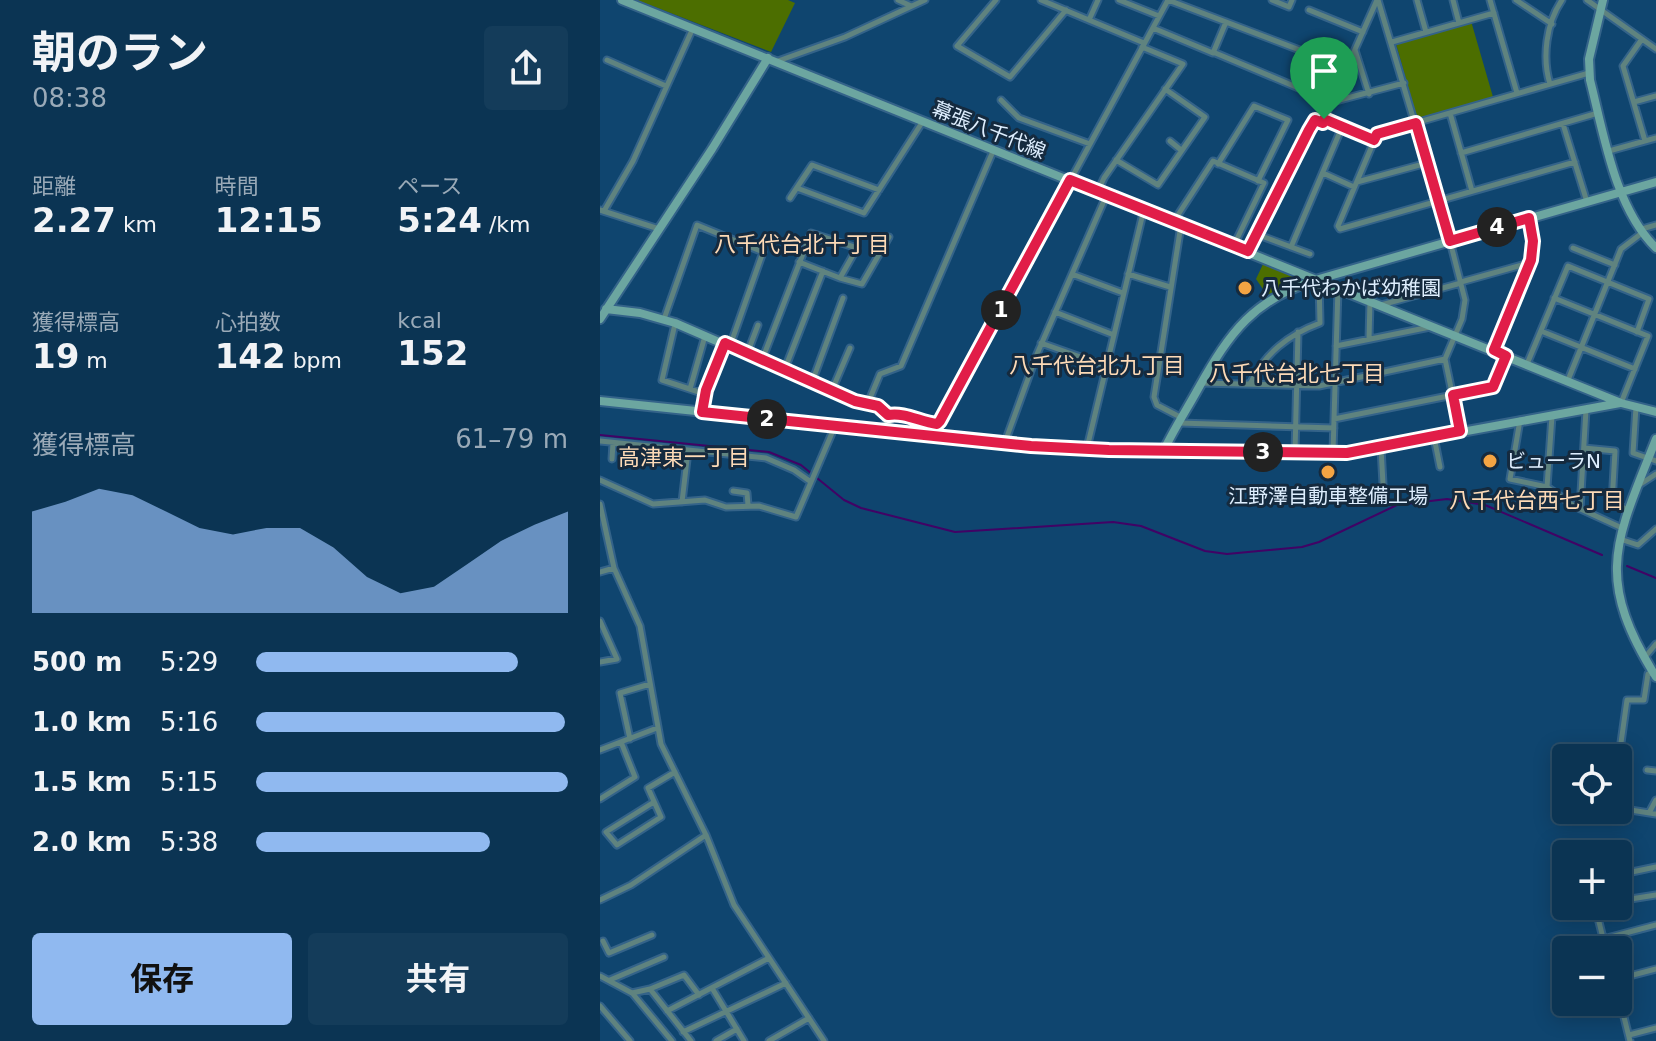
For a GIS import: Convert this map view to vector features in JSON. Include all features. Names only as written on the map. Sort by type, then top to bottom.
[{"type":"street","name":"幕張八千代線","points":[[622,0],[1621,403],[1656,412]]},
{"type":"street","points":[[898,0],[912,7]]},
{"type":"street","points":[[778,61],[845,37],[925,0]]},
{"type":"street","points":[[996,0],[957,46],[1010,77],[1066,10]]},
{"type":"street","points":[[1004,443],[1116,160],[1183,64],[1041,0]]},
{"type":"street","points":[[1089,20],[1098,0]]},
{"type":"street","points":[[1119,0],[1159,16]]},
{"type":"street","points":[[888,415],[901,413],[934,424],[940,421],[1168,0],[1347,68]]},
{"type":"street","points":[[1272,0],[1289,7],[1292,0]]},
{"type":"street","points":[[1248,251],[1309,130],[1315,120],[1323,123],[1377,0]]},
{"type":"street","points":[[1377,0],[1392,42],[1461,283],[1464,310],[1445,359],[1460,431]]},
{"type":"street","points":[[1417,0],[1426,32]]},
{"type":"street","points":[[1453,0],[1459,23]]},
{"type":"street","points":[[1490,0],[1517,93]]},
{"type":"street","points":[[1516,0],[1552,24]]},
{"type":"street","points":[[1550,84],[1546,53],[1552,24],[1562,0]]},
{"type":"street","points":[[1587,0],[1602,5],[1656,49]]},
{"type":"street","points":[[1602,5],[1591,47],[1589,73],[1627,209],[1640,232],[1656,248]]},
{"type":"street","points":[[1309,10],[1363,32]]},
{"type":"street","points":[[1392,42],[1494,13]]},
{"type":"street","points":[[1213,52],[1226,22]]},
{"type":"street","points":[[659,229],[602,210],[633,161],[693,28]]},
{"type":"street","points":[[1153,28],[1332,102],[1404,83]]},
{"type":"street","points":[[1642,39],[1623,66],[1645,141]]},
{"type":"street","points":[[1355,50],[1369,94]]},
{"type":"street","points":[[600,319],[603,308],[659,229],[768,58]]},
{"type":"street","points":[[607,60],[666,86]]},
{"type":"street","points":[[1575,162],[1340,229],[1338,226],[1377,134],[1589,73]]},
{"type":"street","points":[[1116,160],[1158,185],[1205,117],[1165,89]]},
{"type":"street","points":[[1634,102],[1656,96]]},
{"type":"street","points":[[1001,100],[1019,118],[1090,144]]},
{"type":"street","points":[[1218,164],[1254,106],[1288,120],[1258,181]]},
{"type":"street","points":[[1450,113],[1472,191]]},
{"type":"street","points":[[1461,153],[1598,113]]},
{"type":"street","points":[[1324,119],[1374,140]]},
{"type":"street","points":[[797,188],[864,213],[923,121]]},
{"type":"street","points":[[1563,124],[1587,202]]},
{"type":"street","points":[[1291,247],[1342,127]]},
{"type":"street","points":[[1609,151],[1656,138]]},
{"type":"street","points":[[1170,141],[1181,150]]},
{"type":"street","points":[[868,404],[880,374],[901,366],[994,149]]},
{"type":"street","points":[[1234,245],[1264,183],[1213,161],[1178,223],[1154,397],[1157,405],[1180,421],[1334,428]]},
{"type":"street","points":[[1323,173],[1355,185],[1427,163]]},
{"type":"street","points":[[790,198],[812,165],[879,190]]},
{"type":"street","points":[[1164,450],[1228,337],[1255,309],[1290,288],[1656,182]]},
{"type":"street","points":[[1087,449],[1144,209]]},
{"type":"street","points":[[1494,350],[1530,263],[1533,241],[1529,218]]},
{"type":"street","points":[[664,319],[697,225],[763,252],[728,345],[705,394],[702,412]]},
{"type":"street","points":[[1568,380],[1621,249],[1640,232],[1656,225]]},
{"type":"street","points":[[762,360],[811,233],[857,248],[840,278]]},
{"type":"street","points":[[1256,234],[1310,254]]},
{"type":"street","points":[[799,262],[862,284],[889,237]]},
{"type":"street","points":[[1573,248],[1615,265]]},
{"type":"street","points":[[1380,305],[1530,263]]},
{"type":"street","points":[[1527,364],[1568,266],[1649,299],[1637,332]]},
{"type":"street","points":[[784,371],[823,271]]},
{"type":"street","points":[[1072,274],[1124,293]]},
{"type":"street","points":[[1128,274],[1170,287]]},
{"type":"street","points":[[1250,384],[1270,353],[1298,332],[1320,323],[1319,279]]},
{"type":"street","points":[[1333,453],[1338,288]]},
{"type":"street","points":[[812,383],[843,298]]},
{"type":"street","points":[[600,401],[1087,449],[1333,453],[1621,403],[1648,336],[1554,298]]},
{"type":"street","points":[[1369,339],[1370,301]]},
{"type":"street","points":[[603,308],[675,323],[831,391],[878,406],[888,415]]},
{"type":"street","points":[[1055,312],[1114,335]]},
{"type":"street","points":[[675,323],[662,380],[705,394]]},
{"type":"street","points":[[747,354],[758,325]]},
{"type":"street","points":[[1336,346],[1434,326]]},
{"type":"street","points":[[1541,331],[1635,369]]},
{"type":"street","points":[[1295,453],[1298,332]]},
{"type":"street","points":[[690,389],[705,335]]},
{"type":"street","points":[[1041,343],[1106,366]]},
{"type":"street","points":[[831,391],[850,348]]},
{"type":"street","points":[[1334,419],[1493,387],[1506,356]]},
{"type":"street","points":[[1201,383],[1335,383],[1445,359]]},
{"type":"street","points":[[1636,405],[1633,453],[1652,460]]},
{"type":"street","points":[[1580,509],[1586,407]]},
{"type":"street","points":[[1547,487],[1552,414]]},
{"type":"street","points":[[887,431],[888,415]]},
{"type":"street","points":[[1521,419],[1510,479],[1547,487],[1580,509],[1622,528]]},
{"type":"street","points":[[600,480],[646,502],[665,505],[705,500],[726,507],[748,505],[796,517],[835,426]]},
{"type":"street","points":[[1434,436],[1440,467]]},
{"type":"street","points":[[1655,675],[1623,613],[1616,562],[1622,528],[1638,485],[1652,460],[1656,439]]},
{"type":"street","points":[[600,441],[766,458],[811,480]]},
{"type":"street","points":[[612,459],[613,443]]},
{"type":"street","points":[[1381,447],[1383,484]]},
{"type":"street","points":[[1584,448],[1615,451],[1612,503],[1629,510]]},
{"type":"street","points":[[682,502],[688,451]]},
{"type":"street","points":[[1638,485],[1656,474]]},
{"type":"street","points":[[733,491],[747,493],[748,505]]},
{"type":"street","points":[[600,504],[614,568],[638,619],[657,728],[675,772],[706,835],[734,905],[824,1041]]},
{"type":"street","points":[[1619,539],[1638,545],[1656,529]]},
{"type":"street","points":[[600,572],[614,568]]},
{"type":"street","points":[[600,621],[617,659],[600,662]]},
{"type":"street","points":[[1644,658],[1655,649]]},
{"type":"street","points":[[1621,744],[1627,700],[1644,700],[1648,674],[1655,675]]},
{"type":"street","points":[[630,739],[620,693],[650,684]]},
{"type":"street","points":[[600,738],[601,750],[657,728]]},
{"type":"street","points":[[600,799],[635,777],[621,742]]},
{"type":"street","points":[[1647,770],[1656,771]]},
{"type":"street","points":[[654,802],[606,832],[617,845],[661,817],[648,788],[675,772]]},
{"type":"street","points":[[1632,810],[1653,813],[1656,800]]},
{"type":"street","points":[[600,900],[631,885],[706,835]]},
{"type":"street","points":[[1632,872],[1656,867]]},
{"type":"street","points":[[1632,899],[1656,895]]},
{"type":"street","points":[[1614,936],[1656,925]]},
{"type":"street","points":[[601,939],[609,953],[652,935]]},
{"type":"street","points":[[609,981],[664,957]]},
{"type":"street","points":[[667,1011],[769,958]]},
{"type":"street","points":[[1632,975],[1656,969]]},
{"type":"street","points":[[632,993],[684,975],[699,995]]},
{"type":"street","points":[[600,976],[632,993],[672,1041]]},
{"type":"street","points":[[683,1032],[786,983]]},
{"type":"street","points":[[712,988],[744,1041]]},
{"type":"street","points":[[650,989],[691,1041]]},
{"type":"street","points":[[600,1006],[630,1041]]},
{"type":"street","points":[[1624,1016],[1630,1038],[1656,1028]]},
{"type":"street","points":[[769,1041],[809,1018]]},
{"type":"street","points":[[716,1041],[737,1029]]},
{"type":"green space","points":[[637,0],[788,0],[795,3],[771,52]]},
{"type":"green space","points":[[1471,21],[1493,97],[1422,118],[1416,114],[1396,44]]},
{"type":"green space","points":[[1264,262],[1301,276],[1301,279],[1267,295],[1256,279]]},
{"type":"waterway","points":[[600,435],[769,452],[801,465],[844,500],[861,508],[955,532],[1113,522],[1141,526],[1205,551],[1227,554],[1302,547],[1397,505],[1447,499],[1485,505],[1602,555]]},
{"type":"waterway","points":[[1627,566],[1656,578]]},
{"type":"place","name":"八千代わかば幼稚園","points":[[1245,288]]},
{"type":"place","name":"ビューラN","points":[[1490,461]]},
{"type":"place","name":"江野澤自動車整備工場","points":[[1328,472]]},
{"type":"district","name":"八千代台北十丁目","points":[[802,244]]},
{"type":"district","name":"八千代台北九丁目","points":[[1097,365]]},
{"type":"district","name":"八千代台北七丁目","points":[[1297,373]]},
{"type":"district","name":"高津東一丁目","points":[[684,457]]},
{"type":"district","name":"八千代台西七丁目","points":[[1537,500]]},
{"type":"route","points":[[1324,119],[1374,140],[1377,134],[1416,123],[1450,241],[1529,218],[1533,241],[1531,260],[1494,350],[1506,356],[1493,387],[1453,395],[1460,431],[1347,453],[1109,450],[1031,446],[702,412],[706,390],[725,343],[855,401],[878,406],[888,415],[901,413],[922,422],[937,424],[1070,180],[1248,251],[1309,130],[1315,120],[1323,123],[1324,119]]}]
